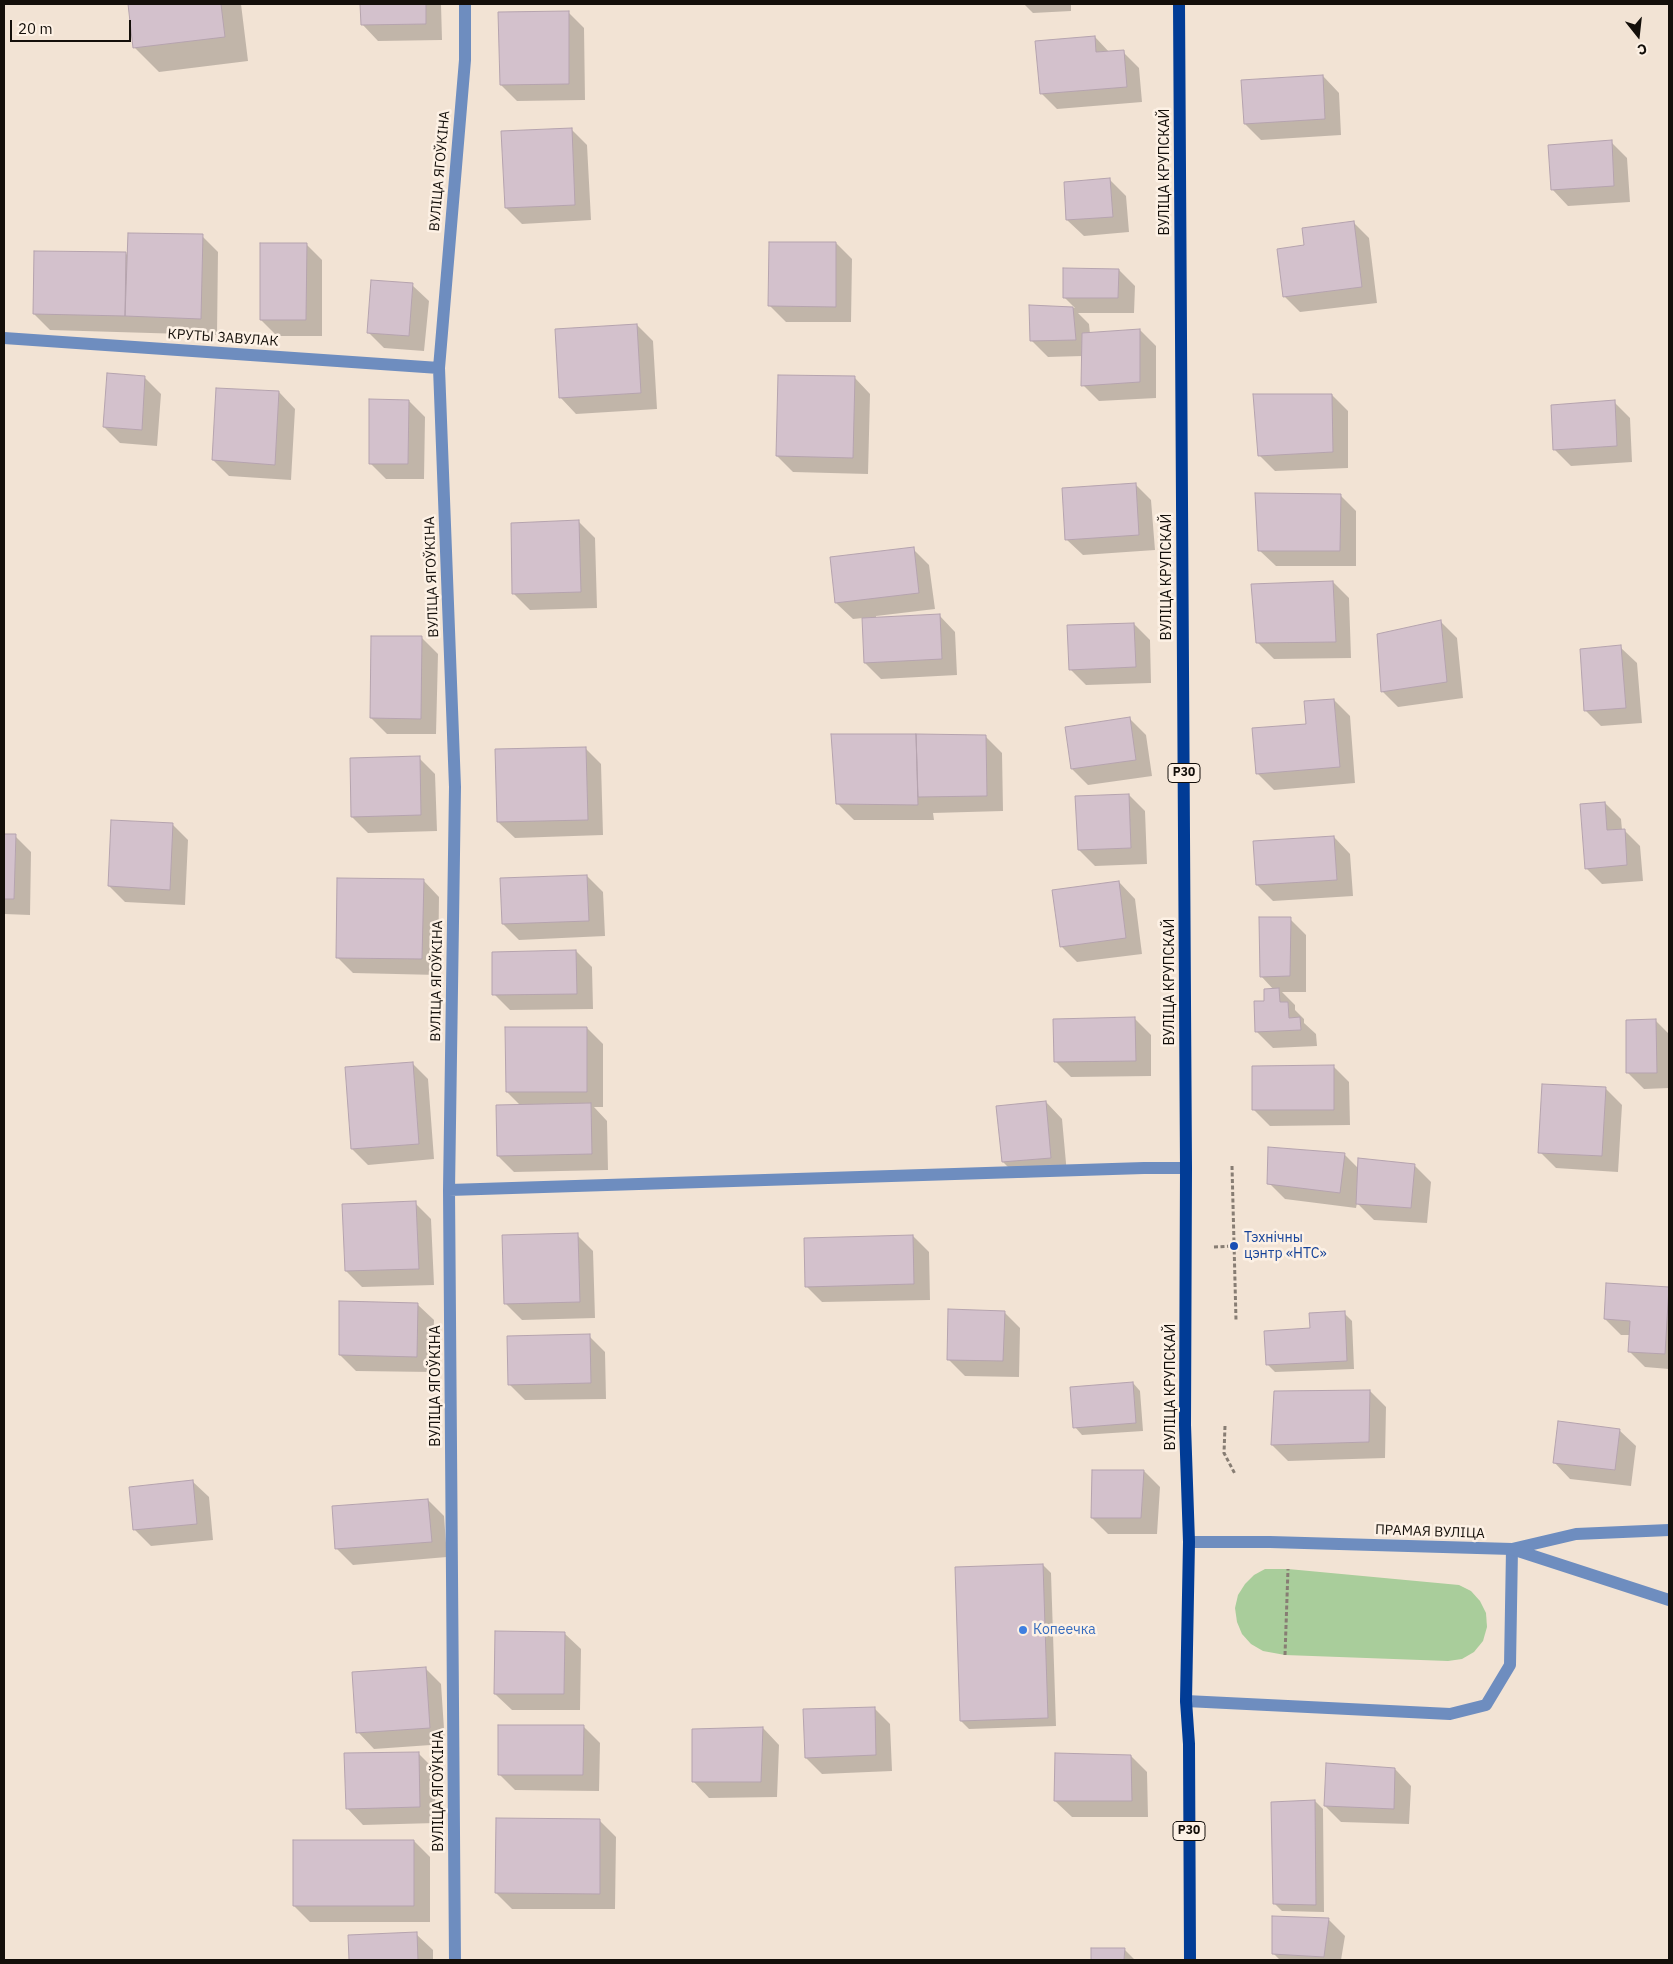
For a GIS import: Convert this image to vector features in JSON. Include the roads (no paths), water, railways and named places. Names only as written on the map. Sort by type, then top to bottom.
[{"type":"main road","name":"ВУЛІЦА КРУПСКАЙ","points":[[1179,4],[1186,1168],[1185,1425],[1189,1542],[1186,1701],[1189,1744],[1190,1960]]},
{"type":"street","name":"ВУЛІЦА ЯГОЎКІНА","points":[[455,1960],[449,1190],[455,788],[439,368],[465,60],[464,4]]},
{"type":"street","name":"КРУТЫ ЗАВУЛАК","points":[[4,338],[439,368]]},
{"type":"street","points":[[449,1190],[1186,1168]]},
{"type":"street","name":"ПРАМАЯ ВУЛІЦА","points":[[1189,1542],[1270,1542],[1512,1549],[1576,1534],[1669,1530]]},
{"type":"street","points":[[1186,1701],[1450,1714],[1486,1705],[1510,1665],[1512,1549],[1669,1600]]},
{"type":"place","name":"Тэхнічны цэнтр «НТС»","points":[[1234,1246]]},
{"type":"place","name":"Копеечка","points":[[1023,1630]]}]
